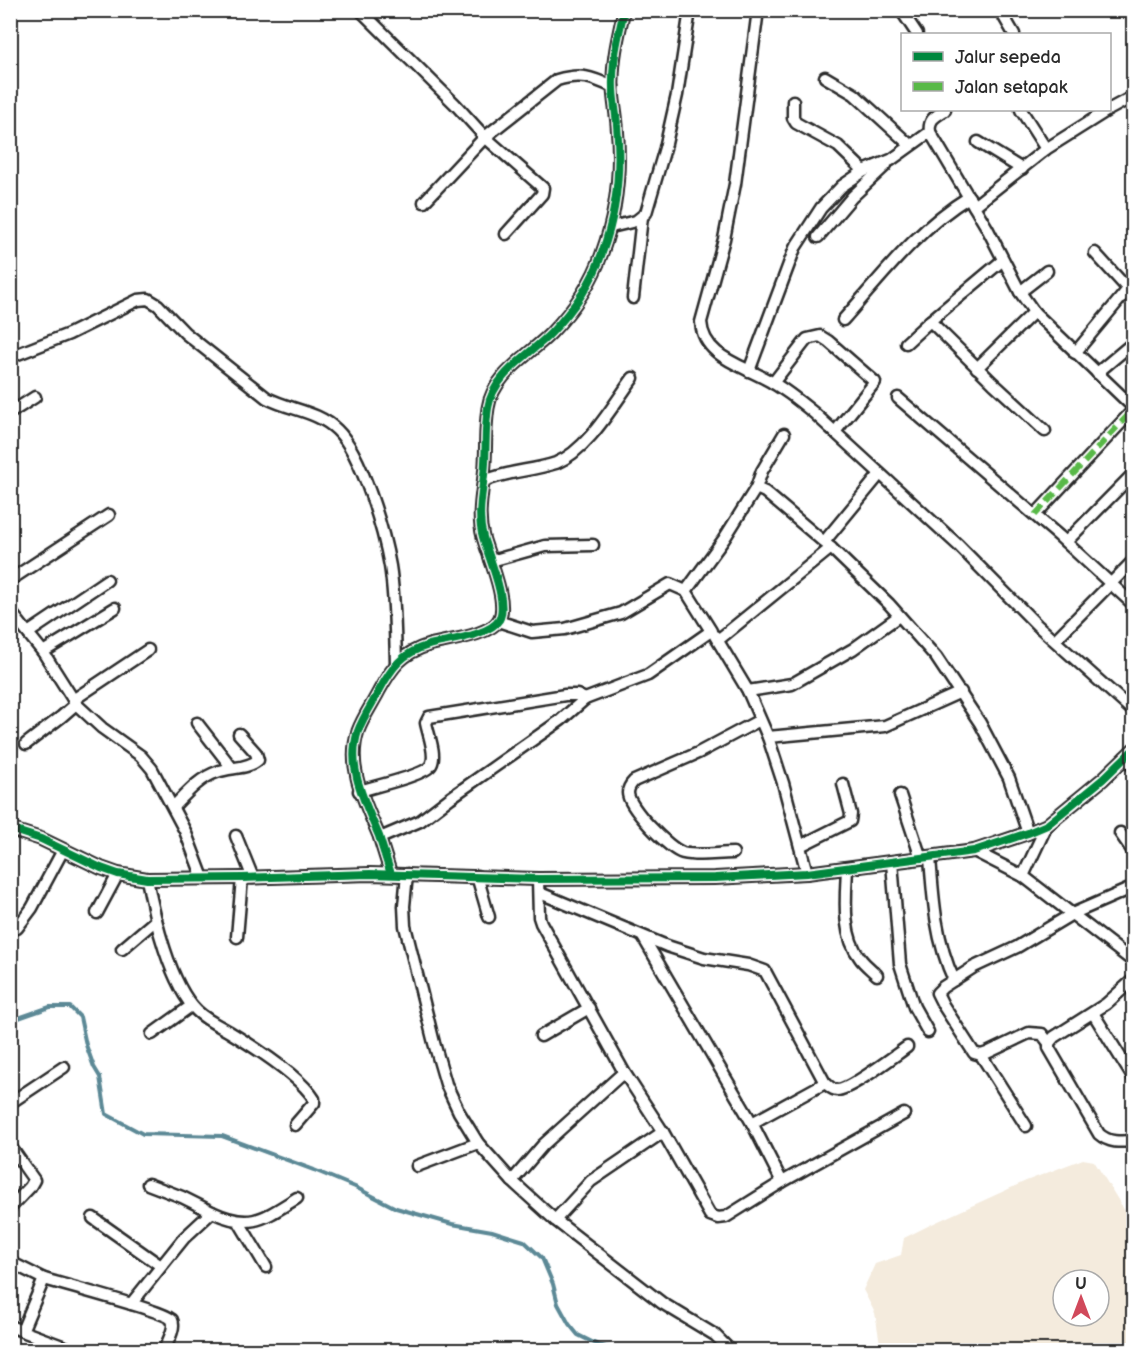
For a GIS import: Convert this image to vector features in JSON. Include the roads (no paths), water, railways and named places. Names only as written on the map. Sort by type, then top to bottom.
[{"type":"street","points":[[360,10],[485,137],[543,188],[542,194],[506,234]]},
{"type":"street","points":[[391,874],[380,838],[359,791],[354,748],[359,729],[396,663],[427,646],[472,635],[487,629],[498,621],[501,611],[500,596],[479,521],[484,482],[488,410],[492,394],[509,370],[552,332],[579,299],[594,275],[611,227],[617,188],[619,149],[613,66],[624,10]]},
{"type":"street","points":[[611,227],[628,223],[646,213],[675,106],[690,10]]},
{"type":"street","points":[[758,10],[735,184],[724,240],[701,322],[701,333],[715,351],[790,394],[835,432],[958,545],[1037,625],[1134,712]]},
{"type":"street","points":[[902,10],[916,33]]},
{"type":"street","points":[[1000,10],[1013,33]]},
{"type":"street","points":[[424,202],[485,137],[557,80],[572,75],[582,75],[613,87]]},
{"type":"street","points":[[825,77],[854,94],[910,145]]},
{"type":"street","points":[[1111,108],[1134,96]]},
{"type":"street","points":[[793,101],[793,118],[796,123],[838,146],[864,171]]},
{"type":"street","points":[[944,111],[931,120],[930,132],[972,201],[1020,292],[1034,312],[1134,409],[1035,515]]},
{"type":"street","points":[[1023,111],[1046,149]]},
{"type":"street","points":[[843,320],[923,231],[946,211],[972,201],[1022,169],[1093,113]]},
{"type":"street","points":[[818,237],[852,197],[891,160],[930,132]]},
{"type":"street","points":[[978,142],[1022,169]]},
{"type":"street","points":[[749,371],[795,248],[831,195],[864,171],[891,160]]},
{"type":"street","points":[[633,298],[642,217]]},
{"type":"street","points":[[1076,353],[1130,285],[1095,253]]},
{"type":"street","points":[[906,343],[1003,260]]},
{"type":"street","points":[[1020,292],[1047,271]]},
{"type":"street","points":[[10,357],[69,334],[138,300],[148,299],[158,305],[185,333],[267,398],[279,405],[319,417],[338,430],[360,468],[385,544],[390,568],[396,663]]},
{"type":"street","points":[[977,368],[1034,312]]},
{"type":"street","points":[[930,321],[977,368],[1046,430]]},
{"type":"street","points":[[773,383],[807,339],[820,336],[828,341],[876,382],[835,432]]},
{"type":"street","points":[[1097,373],[1134,342]]},
{"type":"street","points":[[484,482],[507,473],[555,463],[573,453],[591,434],[633,378]]},
{"type":"street","points":[[10,413],[35,398]]},
{"type":"street","points":[[898,398],[949,439],[1134,605]]},
{"type":"street","points":[[686,591],[724,539],[756,488],[762,471],[784,434]]},
{"type":"street","points":[[1066,542],[1134,473]]},
{"type":"street","points":[[380,838],[420,821],[561,720],[585,699],[648,675],[714,636],[828,545],[880,474]]},
{"type":"street","points":[[756,488],[776,500],[828,545],[899,616],[936,657],[980,723],[1009,778],[1028,833]]},
{"type":"street","points":[[10,580],[109,515]]},
{"type":"street","points":[[491,561],[545,546],[593,545]]},
{"type":"street","points":[[1055,640],[1134,561]]},
{"type":"street","points":[[28,633],[107,580]]},
{"type":"street","points":[[498,621],[532,632],[545,632],[621,613],[670,584],[686,591],[748,691],[768,737],[807,873]]},
{"type":"street","points":[[43,652],[116,608]]},
{"type":"street","points":[[10,611],[43,652],[75,702],[102,728],[141,756],[152,769],[185,831],[203,878]]},
{"type":"street","points":[[748,691],[792,684],[853,649],[899,616]]},
{"type":"street","points":[[26,744],[62,717],[75,702],[148,651]]},
{"type":"street","points":[[768,737],[885,726],[961,693]]},
{"type":"street","points":[[359,791],[428,770],[433,759],[426,723],[429,717],[565,695],[577,695],[585,699]]},
{"type":"street","points":[[733,853],[683,853],[672,848],[630,801],[629,787],[634,781],[698,753],[760,720]]},
{"type":"street","points":[[197,723],[232,768]]},
{"type":"street","points":[[172,807],[202,779],[214,773],[248,765],[258,760],[256,753],[239,734]]},
{"type":"street","points":[[10,829],[41,839],[118,873],[147,879],[370,874],[538,879],[714,878],[807,873],[974,851],[1047,825],[1103,779],[1129,753],[1134,768]]},
{"type":"street","points":[[800,846],[850,821],[851,814],[843,784]]},
{"type":"street","points":[[900,795],[926,858],[938,931],[945,961],[954,980]]},
{"type":"street","points":[[1023,876],[1047,825]]},
{"type":"street","points":[[1120,833],[1134,853]]},
{"type":"street","points":[[236,836],[247,878],[237,937]]},
{"type":"street","points":[[17,928],[32,908],[63,850]]},
{"type":"street","points":[[974,851],[1023,876],[1134,962]]},
{"type":"street","points":[[892,862],[900,964],[914,1007],[927,1032]]},
{"type":"street","points":[[847,868],[848,932],[859,957],[877,975]]},
{"type":"street","points":[[97,913],[118,873]]},
{"type":"street","points":[[407,874],[405,926],[434,1043],[446,1084],[459,1112],[478,1143],[512,1181],[555,1220],[662,1303],[716,1335],[730,1350]]},
{"type":"street","points":[[477,876],[489,917]]},
{"type":"street","points":[[147,879],[161,939],[191,1006],[265,1055],[312,1094],[314,1103],[295,1125]]},
{"type":"street","points":[[538,879],[540,893],[538,907],[541,923],[624,1072],[663,1132],[710,1215],[718,1218],[726,1217],[782,1182],[904,1114]]},
{"type":"street","points":[[1134,887],[1072,914],[1017,947],[974,967],[939,990],[938,997],[972,1052],[981,1054],[1029,1033],[1042,1034],[1099,1134],[1112,1142],[1134,1141]]},
{"type":"street","points":[[540,893],[667,946],[704,958],[765,970],[825,1083],[831,1089],[840,1090],[907,1047]]},
{"type":"street","points":[[122,949],[156,920]]},
{"type":"street","points":[[643,936],[752,1123],[782,1182]]},
{"type":"street","points":[[1049,1043],[1064,1029],[1115,998],[1134,979]]},
{"type":"street","points":[[152,1034],[191,1006]]},
{"type":"street","points":[[541,1036],[589,1008]]},
{"type":"street","points":[[1093,1013],[1134,1079]]},
{"type":"street","points":[[981,1054],[1026,1126]]},
{"type":"street","points":[[10,1103],[64,1068]]},
{"type":"street","points":[[512,1181],[550,1138],[624,1072]]},
{"type":"street","points":[[752,1123],[825,1083]]},
{"type":"street","points":[[555,1220],[591,1181],[663,1132]]},
{"type":"street","points":[[417,1166],[478,1143]]},
{"type":"street","points":[[10,1146],[34,1180],[10,1208]]},
{"type":"street","points":[[148,1184],[239,1222],[270,1215],[297,1198]]},
{"type":"street","points":[[131,1304],[184,1238],[212,1212]]},
{"type":"street","points":[[93,1218],[161,1266]]},
{"type":"street","points":[[239,1222],[267,1266]]},
{"type":"street","points":[[10,1262],[44,1279],[131,1304],[170,1318],[173,1322],[164,1350]]},
{"type":"street","points":[[22,1331],[44,1279]]},
{"type":"street","points":[[10,1326],[73,1350]]},
{"type":"waterway","points":[[10,1021],[50,1007],[70,1007],[80,1017],[86,1045],[100,1077],[106,1114],[143,1134],[222,1136],[314,1170],[355,1187],[396,1208],[524,1241],[542,1258],[553,1284],[558,1304],[578,1335],[598,1345],[618,1350]]}]
